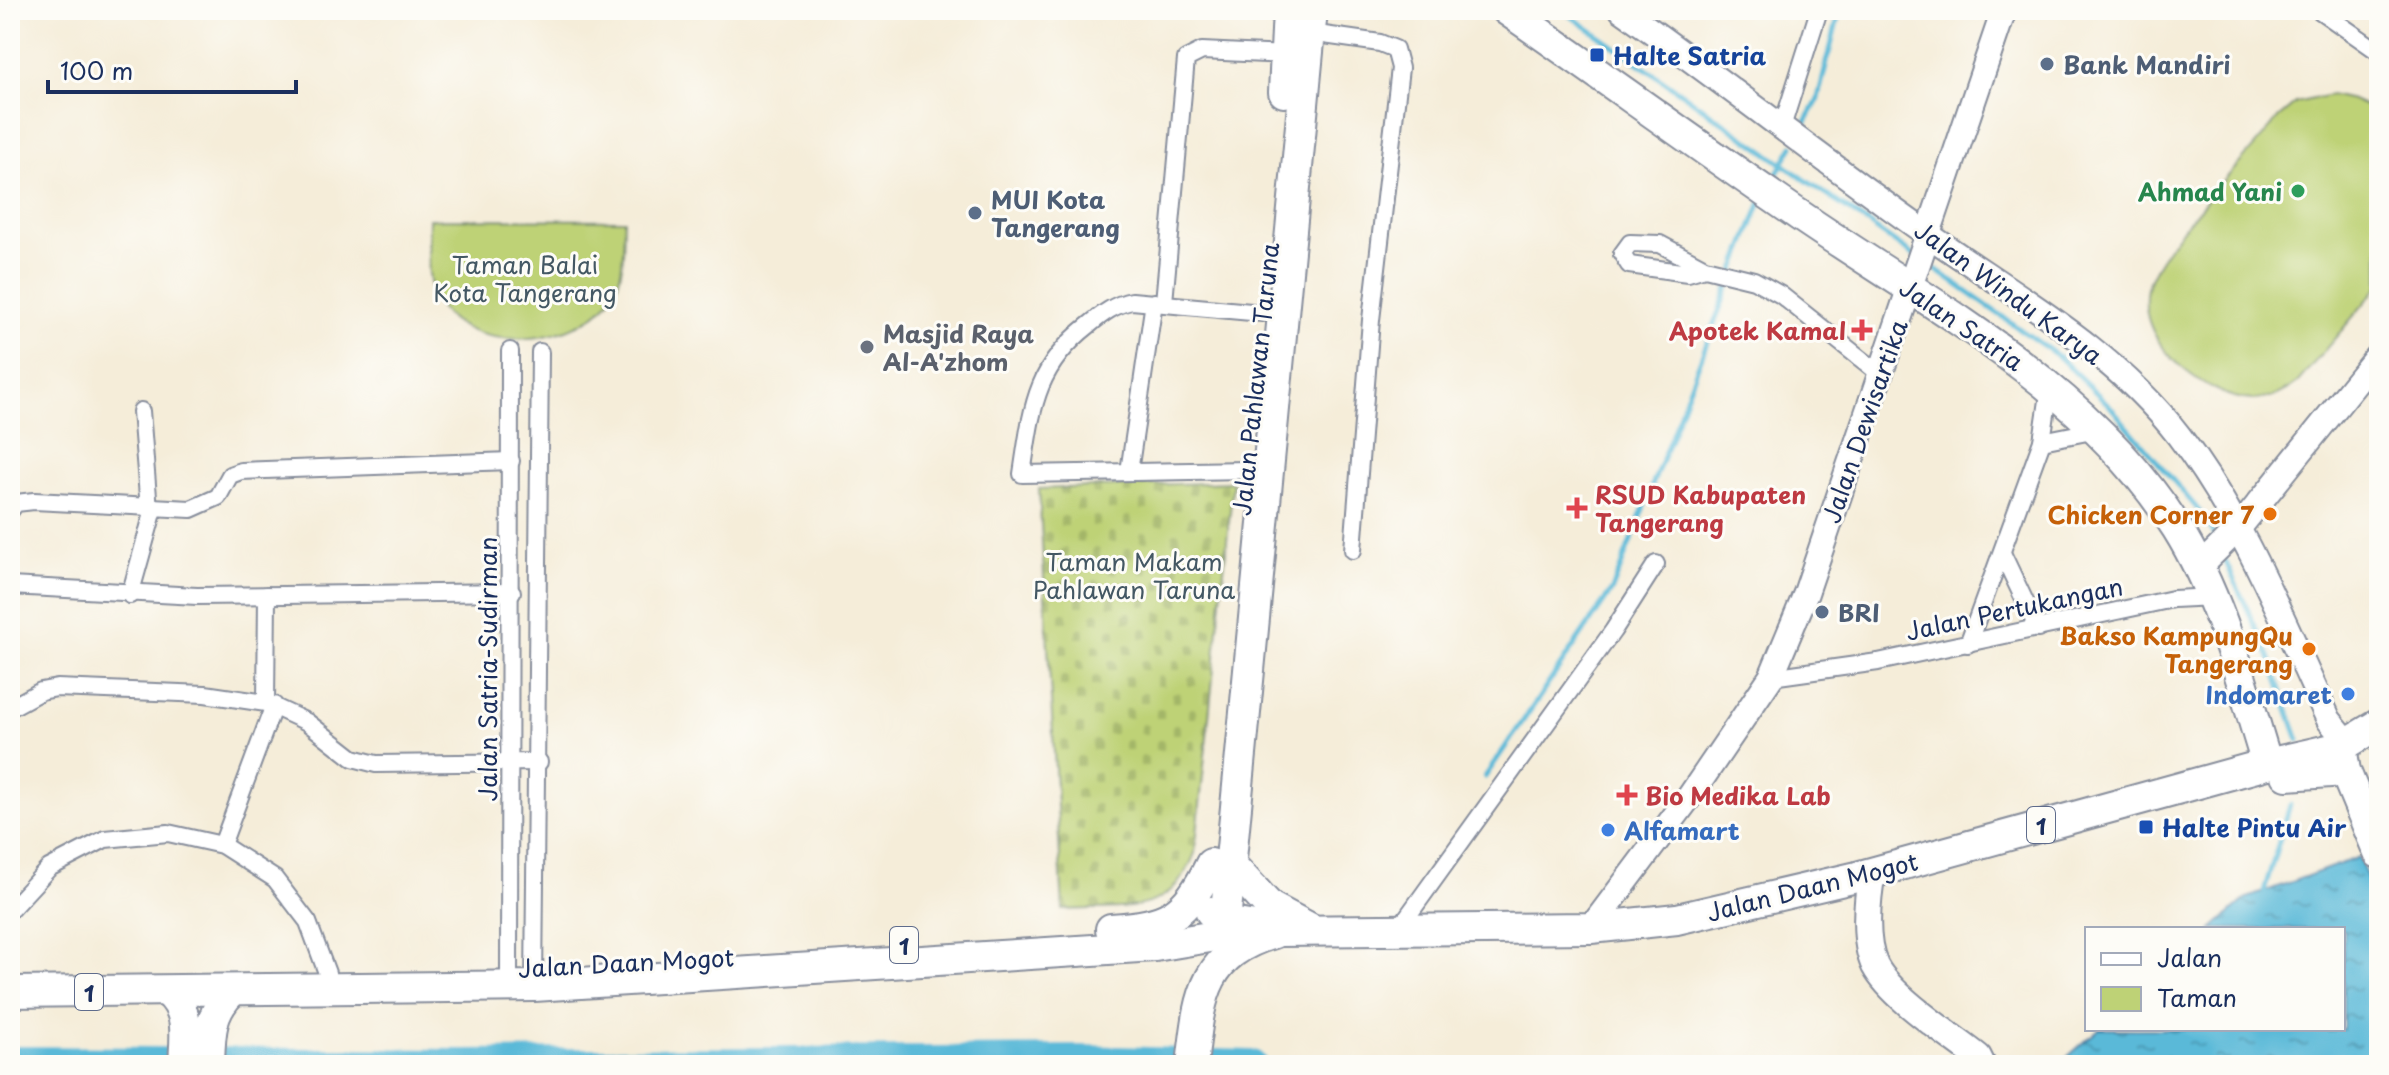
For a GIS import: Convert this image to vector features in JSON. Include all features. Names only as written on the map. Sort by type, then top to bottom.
[{"type":"highway","name":"Jalan Pahlawan Taruna","points":[[1222,866],[1220,794],[1287,55],[1288,10]]},
{"type":"highway","name":"Jalan Satria","points":[[1507,10],[1768,193],[1911,284],[2050,385],[2097,430],[2150,491],[2200,565],[2214,597],[2267,764]]},
{"type":"highway","name":"Jalan Pahlawan Taruna","points":[[1215,914],[1259,546],[1311,21]]},
{"type":"highway","name":"Jalan Daan Mogot","points":[[10,992],[232,991],[1155,946],[1201,939],[1217,933],[1215,914],[1279,931],[1591,928],[1677,919],[1872,873],[2267,764],[2345,754],[2379,724]]},
{"type":"highway","points":[[2211,780],[2245,782],[2303,772],[2345,754],[2369,804],[2379,853]]},
{"type":"highway","points":[[1222,866],[1270,907],[1318,931]]},
{"type":"highway","name":"Jalan Daan Mogot","points":[[10,973],[327,973],[522,977],[1157,924],[1181,910],[1222,866]]},
{"type":"highway","points":[[1199,1004],[1220,962],[1234,949],[1279,931]]},
{"type":"highway","points":[[1155,946],[1185,965],[1195,980],[1199,1004],[1192,1065]]},
{"type":"highway","points":[[184,1065],[198,1023],[232,991]]},
{"type":"highway","points":[[168,992],[198,1023],[209,1065]]},
{"type":"main road","points":[[1872,873],[1866,908],[1874,964],[1889,985],[1978,1057],[1982,1065]]},
{"type":"street","points":[[1784,128],[1819,10]]},
{"type":"street","name":"Jalan Dewisartika","points":[[1591,928],[1690,796],[1771,677],[1806,593],[2004,10]]},
{"type":"street","points":[[2319,10],[2379,52]]},
{"type":"street","name":"Jalan Windu Karya","points":[[1631,13],[1928,238],[2068,329],[2126,378],[2179,436],[2236,531],[2345,754]]},
{"type":"street","points":[[1311,21],[1395,49],[1400,68],[1371,320],[1353,550]]},
{"type":"street","points":[[1129,472],[1159,302],[1186,59],[1202,51],[1287,55]]},
{"type":"street","points":[[1705,268],[1754,280],[1781,295],[1875,370],[1879,380]]},
{"type":"street","points":[[1247,470],[1022,474],[1035,396],[1059,352],[1112,307],[1132,301],[1159,302],[1262,313]]},
{"type":"street","name":"Jalan Satria-Sudirman","points":[[510,351],[511,762],[522,977]]},
{"type":"street","points":[[522,977],[539,762],[540,352]]},
{"type":"street","points":[[2173,599],[2200,565],[2236,531],[2379,354]]},
{"type":"street","points":[[1968,644],[2003,555],[2042,441],[2050,385]]},
{"type":"street","points":[[130,595],[151,509],[141,411]]},
{"type":"street","points":[[2042,441],[2097,430]]},
{"type":"street","points":[[10,511],[16,503],[34,501],[191,509],[218,497],[230,475],[241,471],[511,461]]},
{"type":"street","points":[[2003,555],[2038,629]]},
{"type":"street","points":[[1396,932],[1613,631],[1656,564]]},
{"type":"street","points":[[10,586],[130,595],[512,592]]},
{"type":"street","points":[[222,845],[270,704],[267,595]]},
{"type":"street","name":"Jalan Pertukangan","points":[[1771,677],[1821,672],[1968,644],[2173,599],[2214,597]]},
{"type":"street","points":[[10,708],[41,691],[57,688],[205,694],[270,704],[307,722],[353,758],[376,764],[539,762]]},
{"type":"street","points":[[10,910],[49,868],[105,839],[168,833],[222,845],[275,879],[308,922],[327,973]]},
{"type":"green space","name":"Ahmad Yani","points":[[2330,95],[2352,100],[2379,112],[2379,286],[2298,382],[2268,398],[2237,398],[2200,381],[2164,348],[2149,320],[2147,288],[2154,271],[2184,227],[2278,118],[2296,103]]},
{"type":"green space","name":"Taman Balai Kota Tangerang","points":[[429,219],[624,220],[623,257],[618,284],[599,311],[579,325],[554,334],[500,338],[475,332],[454,321],[434,295],[428,263]]},
{"type":"green space","name":"Taman Makam Pahlawan Taruna","points":[[1233,482],[1195,853],[1185,874],[1158,899],[1125,908],[1063,910],[1039,489]]},
{"type":"water","points":[[2359,857],[2379,908],[2379,1065],[2058,1065],[2097,1031],[2345,1031],[2345,927],[2214,927],[2247,898]]},
{"type":"waterway","points":[[1562,10],[1913,255]]},
{"type":"waterway","points":[[1799,134],[1817,102],[1840,10]]},
{"type":"waterway","points":[[1772,182],[1793,146]]},
{"type":"waterway","points":[[1485,777],[1612,590],[1761,202]]},
{"type":"waterway","points":[[1925,262],[2058,356],[2109,405],[2206,519],[2216,540]]},
{"type":"waterway","points":[[2223,556],[2269,656],[2299,740]]},
{"type":"waterway","points":[[2264,891],[2290,805]]},
{"type":"waterway","points":[[10,1061],[463,1064],[1081,1060],[1252,1065]]},
{"type":"place","name":"Halte Satria","points":[[1597,55]]},
{"type":"place","name":"Bank Mandiri","points":[[2047,64]]},
{"type":"place","name":"Ahmad Yani","points":[[2298,191]]},
{"type":"place","name":"MUI Kota Tangerang","points":[[975,213]]},
{"type":"place","name":"Apotek Kamal","points":[[1862,330]]},
{"type":"place","name":"Masjid Raya Al-A'zhom","points":[[867,347]]},
{"type":"place","name":"RSUD Kabupaten Tangerang","points":[[1577,508]]},
{"type":"place","name":"Chicken Corner 7","points":[[2270,514]]},
{"type":"place","name":"BRI","points":[[1822,612]]},
{"type":"place","name":"Bakso KampungQu Tangerang","points":[[2309,649]]},
{"type":"place","name":"Indomaret","points":[[2348,694]]},
{"type":"place","name":"Bio Medika Lab","points":[[1627,795]]},
{"type":"place","name":"Halte Pintu Air","points":[[2146,827]]},
{"type":"place","name":"Alfamart","points":[[1608,830]]}]
